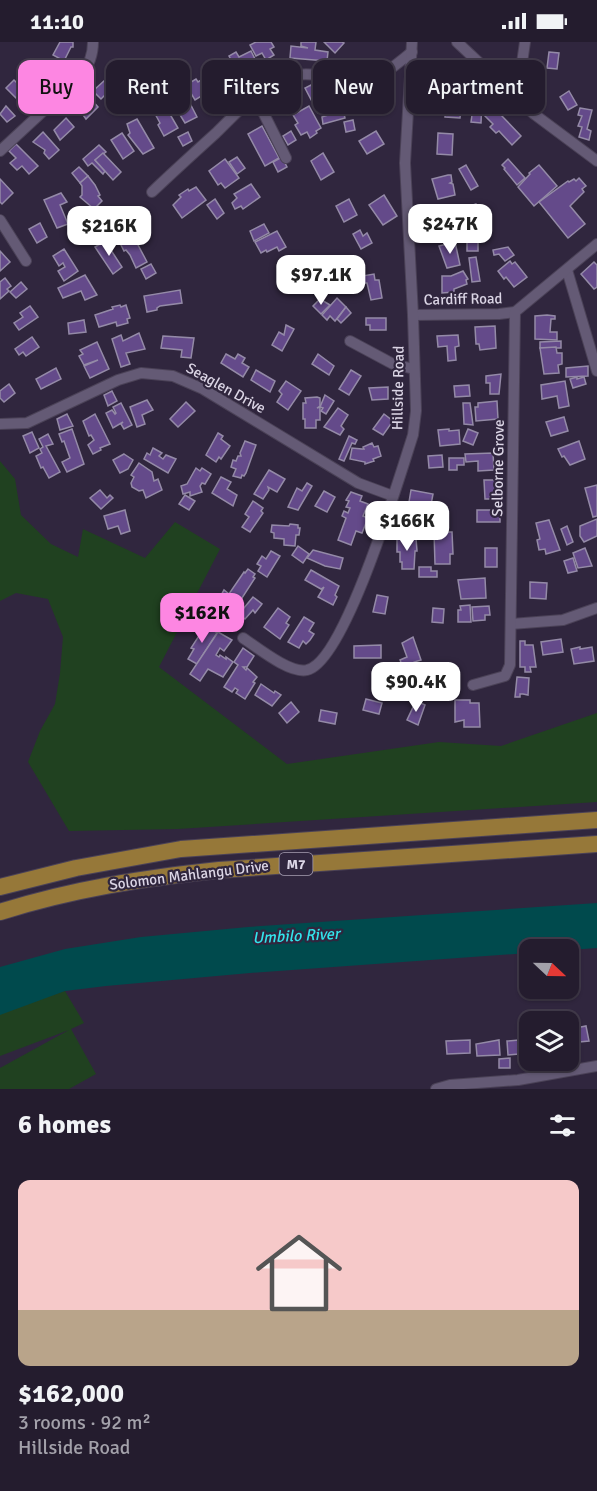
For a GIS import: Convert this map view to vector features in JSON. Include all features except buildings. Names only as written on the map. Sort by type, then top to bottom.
[{"type":"highway","name":"Solomon Mahlangu Drive","points":[[0,887],[76,868],[181,849],[597,820]]},
{"type":"highway","name":"Solomon Mahlangu Drive","points":[[0,912],[94,887],[159,876],[597,844]]},
{"type":"street","points":[[0,151],[82,75],[90,63],[93,42]]},
{"type":"street","points":[[456,42],[476,60]]},
{"type":"street","points":[[522,60],[525,42]]},
{"type":"street","points":[[301,74],[372,79],[383,74],[412,47]]},
{"type":"street","name":"Hillside Road","points":[[243,638],[287,666],[300,671],[310,670],[321,662],[337,639],[352,610],[413,435],[416,411],[405,172],[412,47]]},
{"type":"street","points":[[152,192],[236,114]]},
{"type":"street","points":[[264,114],[286,158]]},
{"type":"street","points":[[534,114],[597,161]]},
{"type":"street","points":[[0,220],[26,261]]},
{"type":"street","name":"Cardiff Road","points":[[413,315],[515,312],[597,244]]},
{"type":"street","points":[[567,270],[597,371]]},
{"type":"street","name":"Selborne Grove","points":[[473,685],[498,679],[505,676],[509,670],[515,312]]},
{"type":"street","points":[[350,341],[393,364],[414,369]]},
{"type":"street","name":"Seaglen Drive","points":[[0,424],[27,423],[118,380],[141,373],[174,376],[203,389],[351,479],[393,496]]},
{"type":"street","points":[[511,624],[563,620],[597,608]]},
{"type":"street","points":[[435,1089],[450,1084],[518,1080],[597,1066]]},
{"type":"shaded area","points":[[0,461],[15,479],[21,515],[51,544],[78,557],[83,529],[145,558],[175,522],[220,549],[159,667],[287,764],[439,742],[501,746],[597,713],[597,802],[178,829],[69,831],[28,762],[40,731],[55,704],[63,637],[48,599],[16,593],[0,601]]},
{"type":"shaded area","points":[[65,991],[84,1023],[71,1029],[96,1074],[69,1089],[0,1089],[0,1068],[69,1030],[0,1056],[0,1012]]},
{"type":"water","name":"Umbilo River","points":[[597,903],[597,948],[579,949],[579,939],[519,939],[519,954],[106,986],[65,991],[0,1015],[0,967],[65,949],[141,937],[248,927]]}]
